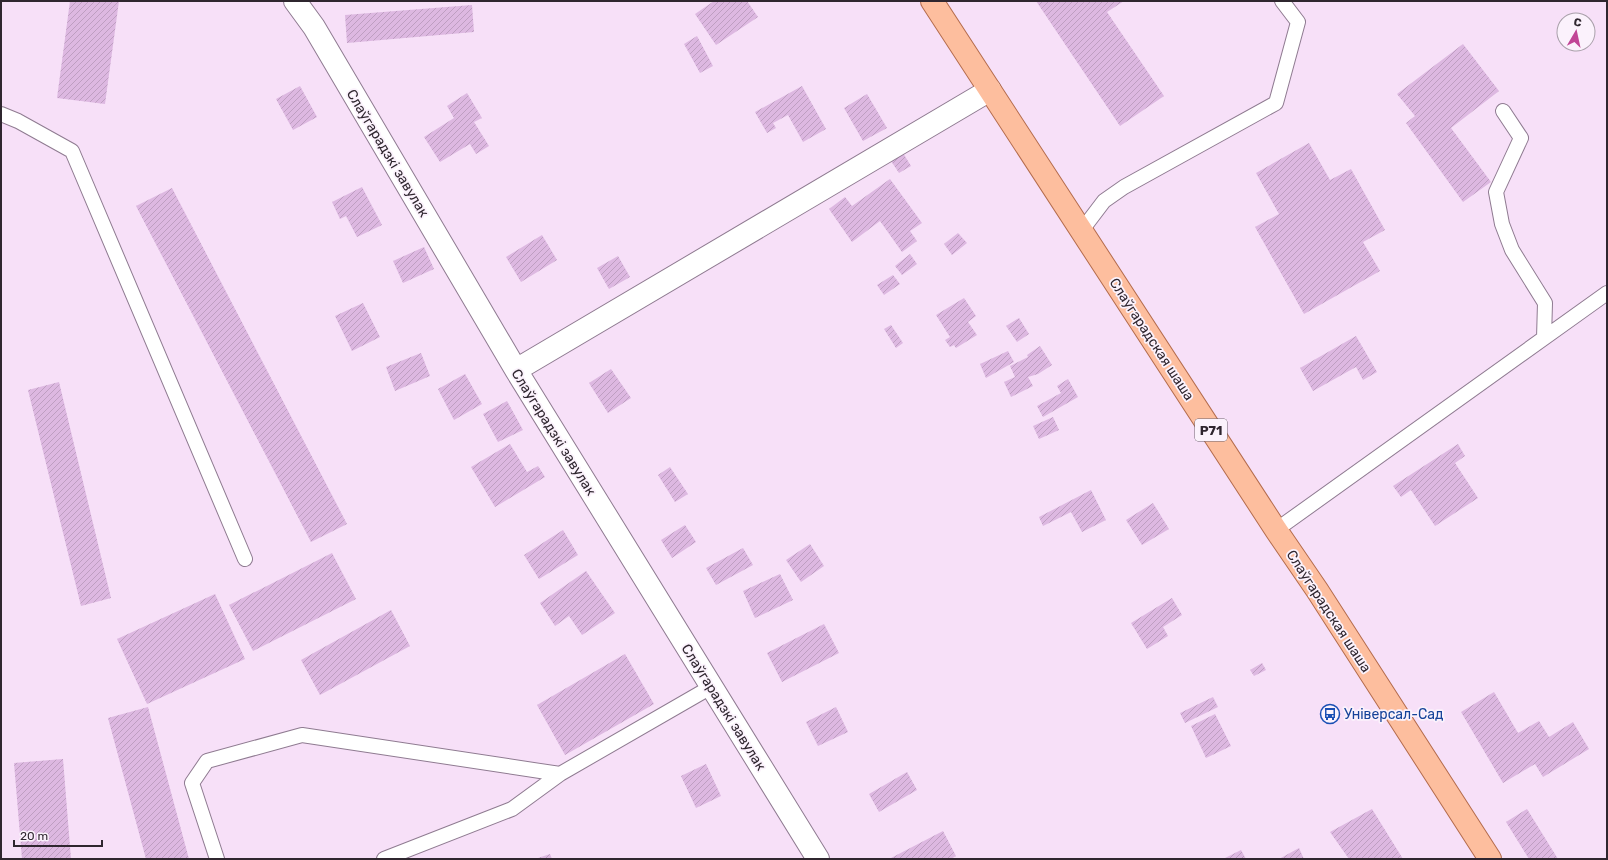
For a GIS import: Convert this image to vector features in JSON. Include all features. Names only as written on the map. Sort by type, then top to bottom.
[{"type":"main road","name":"Слаўгарадская шаша","points":[[932,1],[1276,530],[1317,590],[1490,859]]},
{"type":"street","name":"Слаўгарадзкі завулак","points":[[297,2],[314,27],[516,370],[818,859]]},
{"type":"street","points":[[516,370],[990,90]]},
{"type":"lane","points":[[1082,230],[1104,201],[1124,187],[1276,103],[1298,22],[1282,1]]},
{"type":"lane","points":[[1503,111],[1521,138],[1496,192],[1500,218],[1512,250],[1545,303],[1544,338]]},
{"type":"lane","points":[[1,114],[18,121],[72,151],[245,559]]},
{"type":"lane","points":[[1276,530],[1607,293]]},
{"type":"lane","points":[[384,859],[512,809],[560,774],[711,687]]},
{"type":"lane","points":[[217,859],[192,783],[207,761],[302,735],[560,774]]},
{"type":"building","points":[[70,1],[119,1],[105,104],[57,98]]},
{"type":"building","points":[[714,1],[747,1],[758,17],[716,45],[695,14]]},
{"type":"building","points":[[1036,1],[1124,1],[1107,12],[1164,96],[1120,126]]},
{"type":"building","points":[[472,5],[474,32],[347,43],[345,15]]},
{"type":"building","points":[[697,36],[713,66],[700,73],[684,44]]},
{"type":"building","points":[[1463,44],[1499,91],[1451,128],[1491,182],[1463,202],[1406,123],[1415,116],[1397,94]]},
{"type":"building","points":[[300,86],[317,117],[293,130],[276,99]]},
{"type":"building","points":[[802,86],[826,129],[803,142],[788,115],[773,123],[776,128],[767,133],[755,112]]},
{"type":"building","points":[[467,93],[482,118],[474,122],[489,146],[476,154],[470,144],[440,162],[424,137],[454,118],[447,106]]},
{"type":"building","points":[[867,94],[887,128],[863,141],[844,108]]},
{"type":"building","points":[[1309,143],[1330,180],[1351,169],[1385,230],[1363,242],[1380,271],[1304,314],[1255,227],[1279,214],[1256,173]]},
{"type":"building","points":[[903,153],[911,166],[899,173],[891,161]]},
{"type":"building","points":[[890,179],[922,223],[910,231],[917,241],[902,252],[880,221],[852,242],[829,209],[845,197],[852,206]]},
{"type":"building","points":[[362,187],[382,225],[357,237],[346,216],[340,219],[332,202]]},
{"type":"building","points":[[172,188],[347,524],[311,542],[136,206]]},
{"type":"building","points":[[958,233],[967,243],[952,255],[944,244]]},
{"type":"building","points":[[542,235],[557,260],[521,282],[506,257]]},
{"type":"building","points":[[424,247],[434,269],[403,283],[393,261]]},
{"type":"building","points":[[910,254],[917,264],[902,275],[895,266]]},
{"type":"building","points":[[618,256],[630,277],[609,289],[597,268]]},
{"type":"building","points":[[893,275],[900,284],[884,295],[877,285]]},
{"type":"building","points":[[964,298],[976,316],[968,322],[977,335],[956,348],[954,345],[950,347],[945,340],[950,337],[936,315]]},
{"type":"building","points":[[363,303],[380,337],[352,351],[335,316]]},
{"type":"building","points":[[1019,318],[1029,334],[1017,342],[1006,326]]},
{"type":"building","points":[[891,325],[903,343],[896,348],[884,329]]},
{"type":"building","points":[[1356,336],[1377,372],[1363,380],[1356,367],[1313,391],[1300,368]]},
{"type":"building","points":[[1040,346],[1052,365],[1038,374],[1028,377],[1033,386],[1011,397],[1004,382],[1015,377],[1010,366],[1028,357],[1027,355]]},
{"type":"building","points":[[1008,351],[1014,362],[986,378],[980,364]]},
{"type":"building","points":[[421,353],[430,376],[395,391],[386,367]]},
{"type":"building","points":[[611,369],[631,398],[608,413],[589,383]]},
{"type":"building","points":[[465,374],[482,404],[454,420],[438,389]]},
{"type":"building","points":[[1068,379],[1078,397],[1043,417],[1037,406],[1061,393],[1057,386]]},
{"type":"building","points":[[59,382],[111,598],[81,606],[28,390]]},
{"type":"building","points":[[507,401],[523,430],[498,442],[483,414]]},
{"type":"building","points":[[1053,417],[1059,430],[1039,439],[1033,426]]},
{"type":"building","points":[[510,444],[527,472],[538,466],[545,477],[495,507],[471,467]]},
{"type":"building","points":[[1458,444],[1465,456],[1455,463],[1478,498],[1435,526],[1411,490],[1401,497],[1393,486]]},
{"type":"building","points":[[670,467],[688,494],[675,502],[658,475]]},
{"type":"building","points":[[1091,490],[1106,520],[1082,532],[1071,512],[1043,526],[1039,517]]},
{"type":"building","points":[[1153,503],[1169,529],[1142,545],[1126,520]]},
{"type":"building","points":[[685,525],[696,542],[672,558],[661,540]]},
{"type":"building","points":[[563,530],[578,555],[539,579],[524,555]]},
{"type":"building","points":[[810,544],[824,566],[801,582],[786,560]]},
{"type":"building","points":[[743,548],[753,565],[716,585],[706,568]]},
{"type":"building","points":[[332,553],[356,599],[253,651],[229,605]]},
{"type":"building","points":[[586,571],[615,613],[582,635],[569,616],[555,626],[540,603]]},
{"type":"building","points":[[780,574],[793,600],[755,618],[743,591]]},
{"type":"building","points":[[215,594],[245,659],[147,704],[117,639]]},
{"type":"building","points":[[1172,598],[1182,615],[1163,627],[1168,636],[1147,649],[1131,623]]},
{"type":"building","points":[[391,610],[410,646],[320,695],[301,660]]},
{"type":"building","points":[[824,624],[839,653],[782,682],[767,653]]},
{"type":"building","points":[[625,654],[654,704],[565,755],[537,705]]},
{"type":"building","points":[[1262,663],[1266,670],[1254,676],[1250,670]]},
{"type":"building","points":[[1494,692],[1518,733],[1539,721],[1549,737],[1573,722],[1589,749],[1543,777],[1535,764],[1503,783],[1461,712]]},
{"type":"building","points":[[1213,697],[1218,707],[1185,723],[1180,713]]},
{"type":"building","points":[[148,707],[189,859],[146,859],[108,718]]},
{"type":"building","points":[[836,707],[848,732],[818,746],[806,722]]},
{"type":"building","points":[[1215,714],[1231,746],[1206,758],[1191,726]]},
{"type":"building","points":[[63,759],[71,859],[22,859],[14,763]]},
{"type":"building","points":[[706,764],[721,796],[696,808],[681,776]]},
{"type":"building","points":[[907,772],[917,790],[879,812],[869,794]]},
{"type":"building","points":[[1372,809],[1403,859],[1349,859],[1330,832]]},
{"type":"building","points":[[1527,809],[1558,859],[1529,859],[1506,822]]},
{"type":"building","points":[[943,831],[956,856],[951,859],[891,859],[891,858]]},
{"type":"building","points":[[1299,848],[1304,859],[1279,859]]},
{"type":"building","points":[[1241,850],[1246,859],[1223,859]]},
{"type":"building","points":[[550,854],[552,859],[535,859]]},
{"type":"place","name":"Універсал-Сад","points":[[1330,714]]}]
